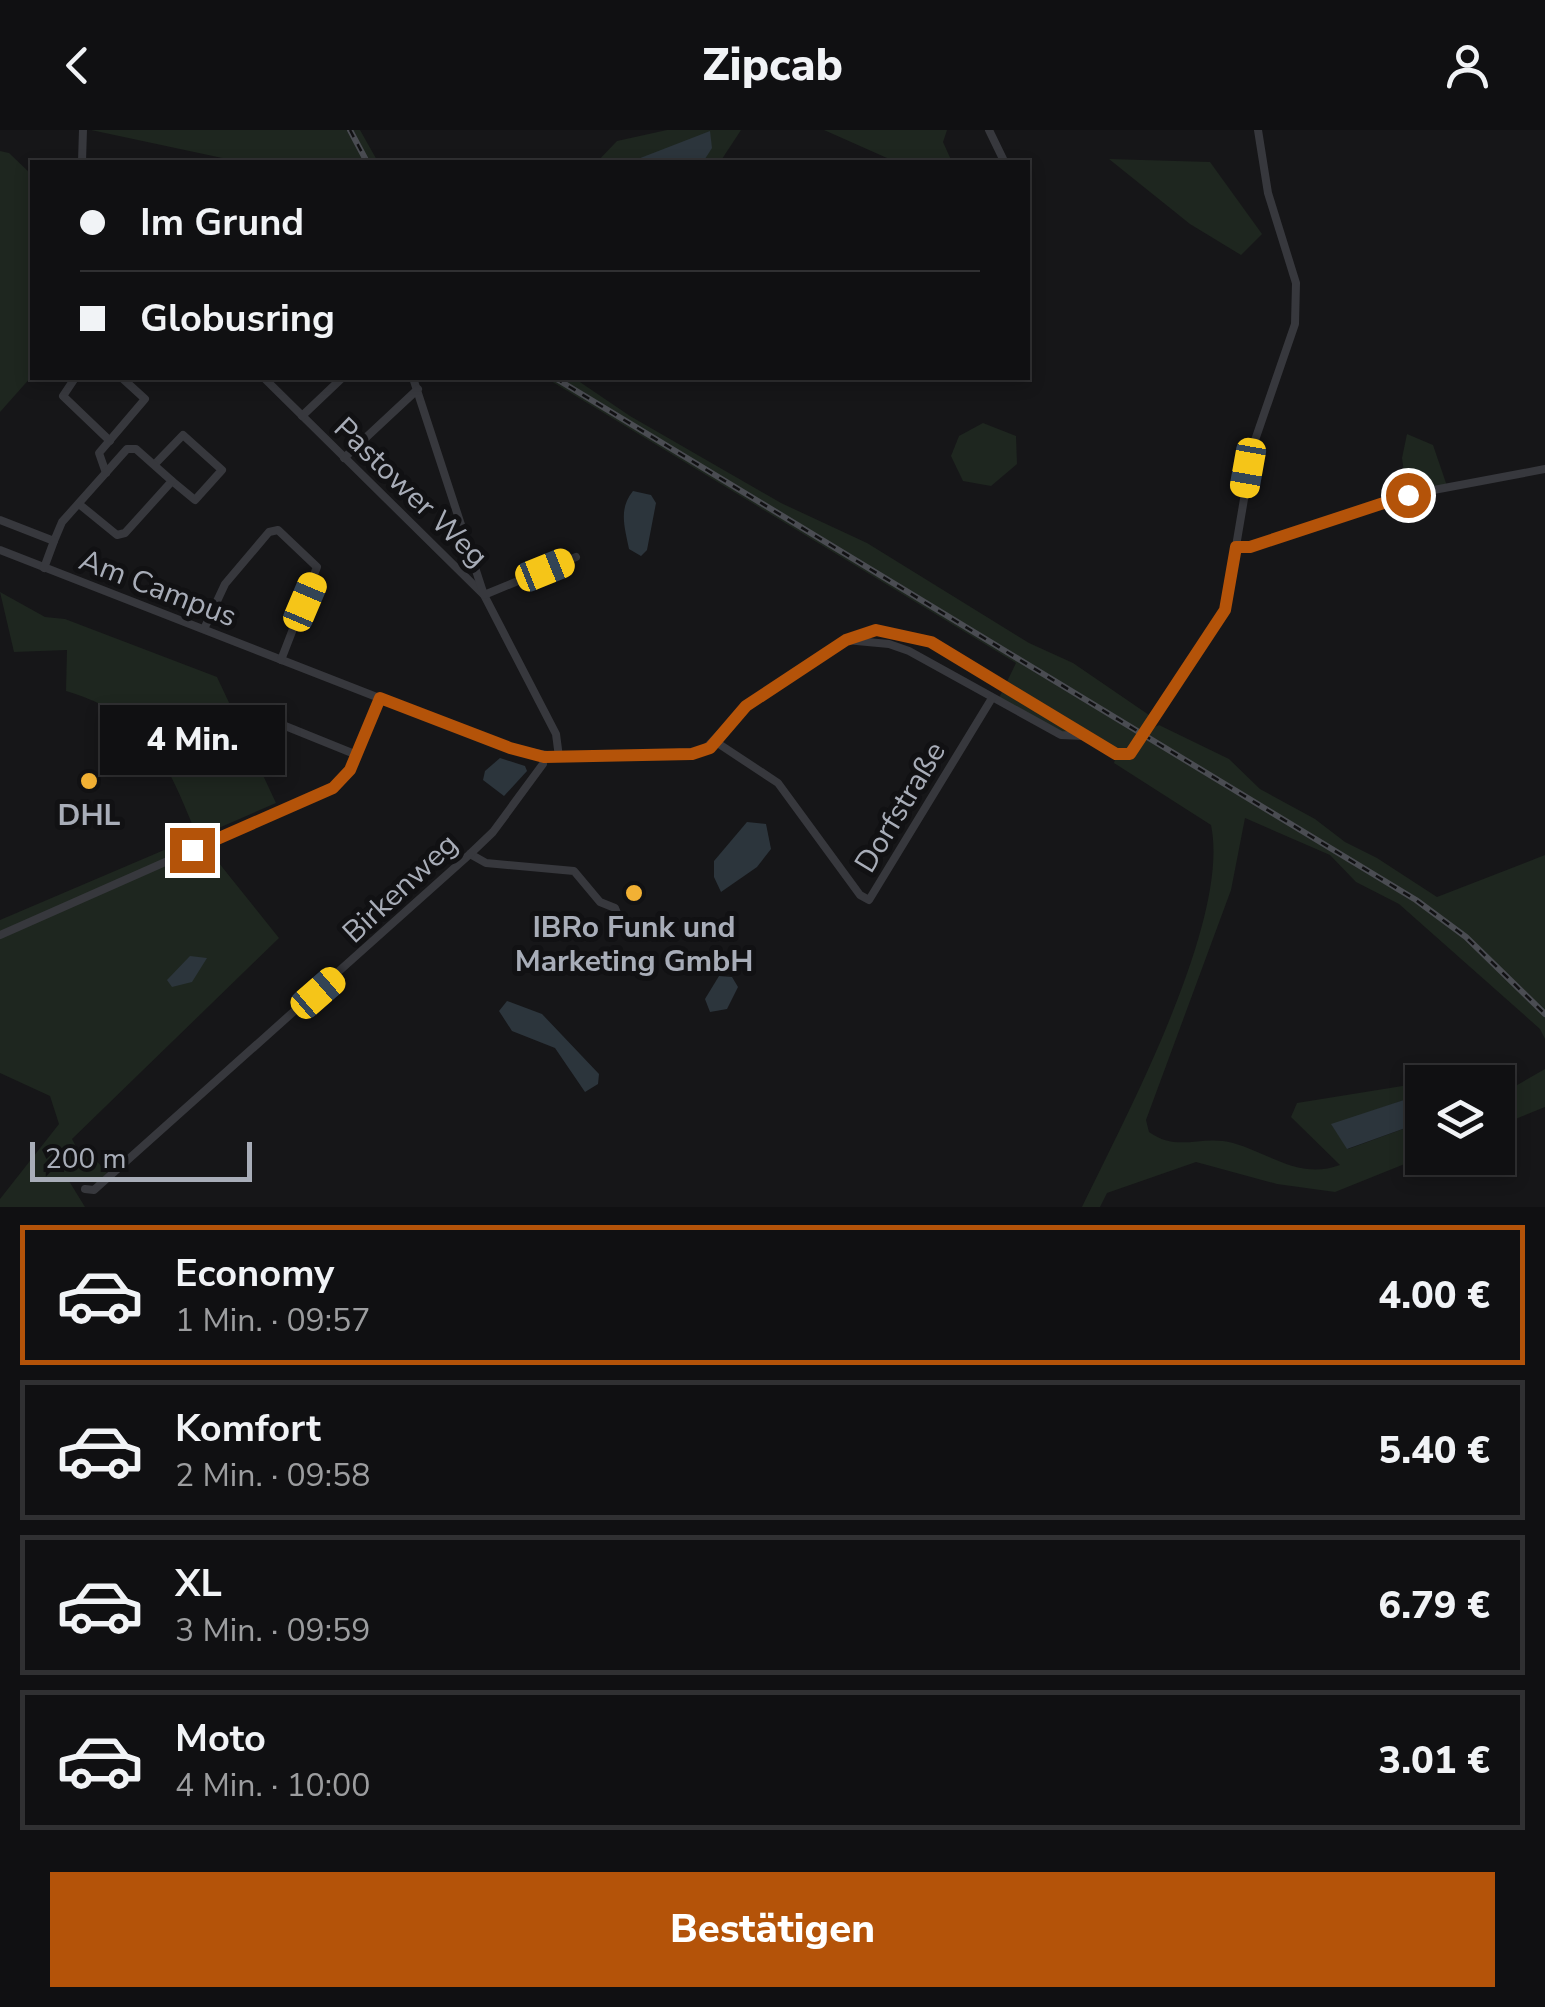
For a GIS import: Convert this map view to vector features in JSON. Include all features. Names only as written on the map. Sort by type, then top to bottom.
[{"type":"street","points":[[82,160],[83,130]]},
{"type":"street","points":[[989,130],[1004,160]]},
{"type":"street","points":[[0,935],[323,794],[342,780],[357,755],[380,698],[510,748],[544,757],[692,754],[716,742],[746,706],[846,640],[876,630],[931,642],[1084,736],[1116,754],[1130,754],[1225,610],[1253,446],[1291,336],[1297,297],[1268,194],[1258,130]]},
{"type":"street","points":[[74,380],[64,396],[110,441]]},
{"type":"street","points":[[106,473],[99,453],[144,406],[145,400],[124,380]]},
{"type":"street","name":"Pastower Weg","points":[[266,380],[484,596],[556,734],[559,757]]},
{"type":"street","points":[[302,416],[340,380]]},
{"type":"street","points":[[414,380],[484,596],[576,557]]},
{"type":"street","points":[[344,458],[418,390]]},
{"type":"street","points":[[183,435],[222,470],[194,500],[155,464],[183,435]]},
{"type":"street","name":"Am Campus","points":[[44,568],[62,522],[127,449],[136,448],[155,464]]},
{"type":"street","points":[[1236,547],[1250,547],[1408,495],[1545,469]]},
{"type":"street","name":"Am Campus","points":[[79,504],[117,535],[124,533],[172,482]]},
{"type":"street","name":"Am Campus","points":[[0,520],[54,542]]},
{"type":"street","points":[[204,629],[225,584],[270,532],[278,530],[317,568],[282,660]]},
{"type":"street","name":"Am Campus","points":[[0,550],[380,698]]},
{"type":"street","points":[[846,640],[889,644],[910,651],[1061,735],[1084,736]]},
{"type":"street","name":"Dorfstraße","points":[[716,742],[778,783],[860,896],[870,900],[992,698]]},
{"type":"street","points":[[248,712],[357,755]]},
{"type":"street","points":[[292,738],[302,733]]},
{"type":"street","name":"Birkenweg","points":[[85,1189],[94,1190],[470,854],[505,817],[544,757]]},
{"type":"street","points":[[470,854],[486,862],[574,871],[600,902],[615,908],[619,918]]},
{"type":"shaded area","points":[[91,130],[360,130],[377,160],[232,160]]},
{"type":"shaded area","points":[[667,130],[741,130],[721,160],[599,160],[617,141]]},
{"type":"shaded area","points":[[824,130],[947,130],[943,142],[951,160],[892,160]]},
{"type":"shaded area","points":[[710,131],[712,148],[704,160],[635,160]]},
{"type":"shaded area","points":[[0,151],[9,153],[30,173],[30,378],[0,412]]},
{"type":"shaded area","points":[[1109,159],[1210,162],[1262,234],[1241,255],[1190,224]]},
{"type":"shaded area","points":[[549,380],[577,380],[630,416],[781,503],[867,543],[1029,643],[1073,663],[1149,715],[1147,724],[1153,728],[1159,725],[1229,759],[1260,789],[1315,819],[1345,842],[1437,897],[1545,855],[1545,1039],[1540,1029],[1399,904],[1356,882],[1330,855],[1245,818],[1231,890],[1146,1120],[1149,1132],[1170,1141],[1233,1143],[1299,1168],[1325,1169],[1340,1165],[1291,1117],[1297,1103],[1405,1086],[1405,1100],[1332,1125],[1348,1149],[1405,1128],[1405,1164],[1335,1192],[1277,1184],[1196,1162],[1107,1193],[1100,1207],[1082,1207],[1147,1072],[1190,964],[1213,865],[1211,825],[1114,763],[1118,750],[1076,729],[1071,735],[1063,734],[998,700],[1016,663]]},
{"type":"shaded area","points":[[983,423],[1016,436],[1017,464],[991,486],[963,481],[951,456],[959,436]]},
{"type":"shaded area","points":[[1407,434],[1433,445],[1447,486],[1407,493],[1402,458]]},
{"type":"shaded area","points":[[633,491],[651,495],[656,503],[647,550],[641,556],[629,549],[625,526],[625,505]]},
{"type":"shaded area","points":[[0,592],[45,617],[65,619],[217,677],[276,803],[198,837],[279,938],[72,1139],[81,1156],[95,1159],[107,1173],[97,1183],[74,1177],[69,1181],[85,1207],[0,1207],[0,1199],[59,1124],[50,1096],[0,1073],[0,920],[197,836],[164,764],[136,728],[94,701],[66,691],[67,650],[14,652]]},
{"type":"shaded area","points":[[500,758],[525,766],[527,771],[504,796],[483,780],[485,771]]},
{"type":"shaded area","points":[[747,822],[766,824],[771,849],[757,867],[721,892],[714,877],[714,861]]},
{"type":"shaded area","points":[[190,956],[207,958],[192,982],[172,987],[167,980]]},
{"type":"shaded area","points":[[719,976],[732,977],[738,987],[727,1009],[710,1012],[705,999]]},
{"type":"shaded area","points":[[507,1001],[542,1014],[599,1074],[598,1084],[585,1092],[555,1048],[512,1031],[499,1011]]},
{"type":"shaded area","points":[[1545,1069],[1545,1107],[1515,1119],[1515,1086]]},
{"type":"shaded area","points":[[1405,1100],[1405,1128],[1347,1149],[1331,1124]]},
{"type":"railway","points":[[350,130],[366,160]]},
{"type":"railway","points":[[558,380],[1416,900],[1466,937],[1545,1014]]},
{"type":"place","name":"DHL","points":[[89,781]]},
{"type":"place","name":"IBRo Funk und Marketing GmbH","points":[[634,893]]},
{"type":"route","points":[[192,850],[333,788],[350,770],[380,698],[510,748],[544,757],[692,754],[710,748],[746,706],[846,640],[860,632],[876,630],[931,642],[1116,754],[1130,754],[1218,624],[1228,598],[1236,547],[1250,547],[1408,495]]}]
